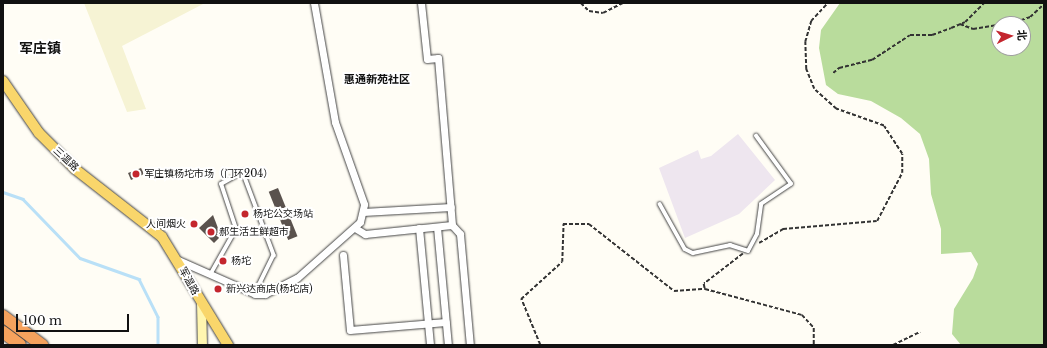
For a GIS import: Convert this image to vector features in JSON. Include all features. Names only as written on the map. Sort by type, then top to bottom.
[{"type":"highway","points":[[3,316],[42,345]]},
{"type":"highway","points":[[3,332],[20,345]]},
{"type":"main road","name":"三温路","points":[[3,81],[38,133],[75,169],[146,221]]},
{"type":"main road","name":"军温路","points":[[146,221],[178,260],[201,302],[228,345]]},
{"type":"street","points":[[178,260],[256,294],[274,292],[297,278],[355,228],[364,212],[364,204],[327,90],[314,3]]},
{"type":"street","points":[[421,3],[427,59],[438,58],[452,225],[460,234],[470,345]]},
{"type":"street","points":[[364,212],[451,207]]},
{"type":"street","points":[[355,228],[365,234],[452,225]]},
{"type":"street","points":[[437,227],[448,345]]},
{"type":"street","points":[[419,228],[430,345]]},
{"type":"street","points":[[344,255],[350,330],[446,322]]},
{"type":"street","points":[[201,302],[202,345]]},
{"type":"lane","points":[[660,204],[685,248],[692,253],[730,245],[748,251],[757,234],[761,204],[791,184],[756,136]]},
{"type":"lane","points":[[210,275],[236,229],[221,184],[243,172],[274,255],[256,294]]},
{"type":"path","points":[[581,3],[589,11],[603,12],[623,3]]},
{"type":"path","points":[[705,289],[704,284],[748,251],[783,229],[877,221],[902,173],[902,154],[884,126],[836,109],[814,89],[806,69],[805,42],[811,21],[828,3]]},
{"type":"path","points":[[833,73],[839,68],[872,60],[910,35],[932,35],[960,24],[984,3]]},
{"type":"path","points":[[960,24],[973,29],[1015,22],[1030,17],[1044,4]]},
{"type":"path","points":[[540,345],[521,299],[562,262],[563,224],[589,224],[674,291],[705,289],[802,315],[814,328],[814,345]]},
{"type":"path","points":[[893,345],[920,332]]},
{"type":"shaded area","points":[[84,3],[205,3],[122,46],[146,109],[127,112]]},
{"type":"shaded area","points":[[738,134],[775,180],[739,214],[685,238],[659,168],[698,150],[701,159],[711,156]]},
{"type":"green space","points":[[840,3],[1044,3],[1044,345],[961,345],[952,334],[954,309],[973,278],[978,264],[971,252],[941,254],[941,229],[931,194],[929,159],[920,134],[901,118],[871,101],[838,94],[826,85],[819,48],[821,30]]},
{"type":"building","name":"军庄镇杨坨市场（门环204）","points":[[141,168],[144,174],[131,180],[128,173]]},
{"type":"building","points":[[278,188],[297,236],[288,240],[269,192]]},
{"type":"building","name":"郝生活生鲜超市","points":[[213,215],[221,236],[214,243],[199,228]]},
{"type":"waterway","points":[[3,192],[23,199],[80,258],[139,279],[158,317],[158,345]]},
{"type":"place","name":"军庄镇杨坨市场（门环204）","points":[[136,174]]},
{"type":"place","name":"杨坨公交场站","points":[[245,214]]},
{"type":"place","name":"人间烟火","points":[[194,224]]},
{"type":"place","name":"郝生活生鲜超市","points":[[211,232]]},
{"type":"place","name":"杨坨","points":[[223,261]]},
{"type":"place","name":"新兴达商店(杨坨店)","points":[[218,289]]},
{"type":"district","name":"军庄镇","points":[[40,48]]},
{"type":"district","name":"惠通新苑社区","points":[[377,79]]}]
